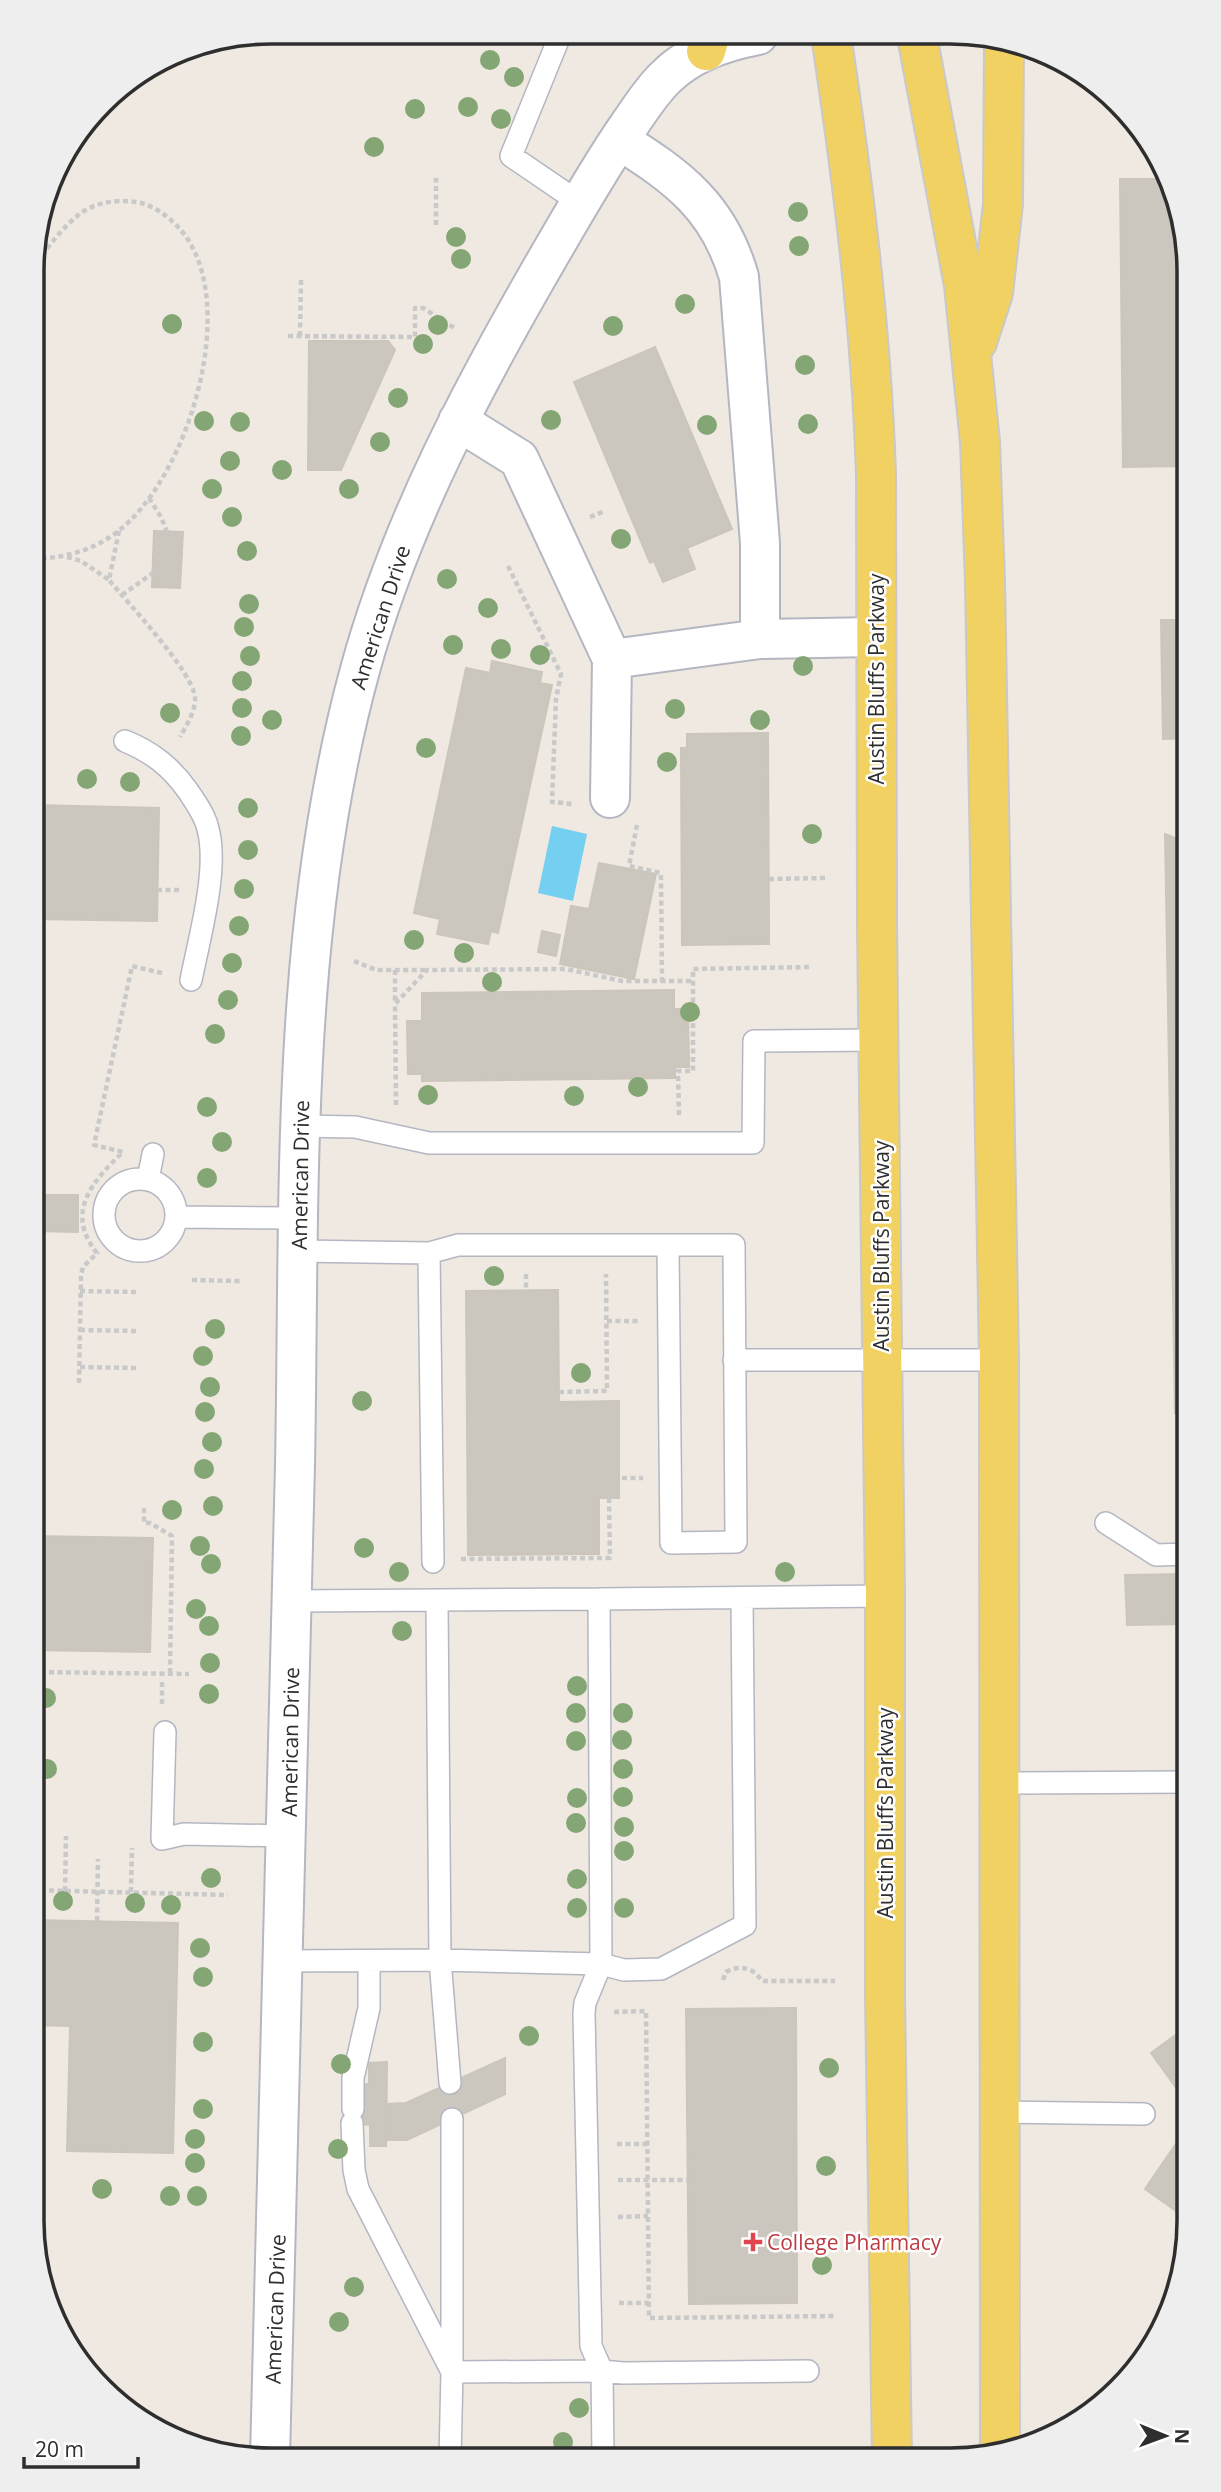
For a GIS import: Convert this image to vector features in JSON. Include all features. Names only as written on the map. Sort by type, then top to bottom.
[{"type":"main road","name":"Austin Bluffs Parkway","points":[[832,44],[860,241],[874,406],[885,1596],[885,1995],[892,2448]]},
{"type":"main road","points":[[919,44],[964,285],[980,442],[985,582],[999,1360],[1000,2443]]},
{"type":"main road","points":[[972,358],[993,293],[1003,204],[1004,51]]},
{"type":"street","name":"American Drive","points":[[270,2448],[288,1836],[300,1126],[306,989],[326,828],[361,666],[390,576],[424,493],[458,421],[493,353],[619,140],[666,76],[707,44]]},
{"type":"street","points":[[619,140],[664,169],[696,198],[721,230],[731,250],[739,277],[760,543],[760,639]]},
{"type":"street","points":[[458,421],[519,459],[612,659],[610,799]]},
{"type":"street","points":[[612,659],[760,639],[876,637]]},
{"type":"lane","points":[[557,44],[511,156],[580,203]]},
{"type":"lane","points":[[125,741],[146,750],[172,771],[200,808],[208,829],[211,852],[207,892],[191,980]]},
{"type":"lane","points":[[300,1126],[355,1127],[429,1143],[753,1143],[754,1041],[879,1040]]},
{"type":"lane","points":[[148,1179],[153,1154]]},
{"type":"lane","points":[[148,1179],[158,1182],[172,1197],[177,1217],[169,1238],[160,1246],[139,1252],[117,1243],[109,1234],[104,1223],[104,1210],[107,1199],[124,1182],[148,1179]]},
{"type":"lane","points":[[177,1217],[429,1253],[458,1245],[668,1245],[734,1245],[736,1542],[671,1543],[668,1245]]},
{"type":"lane","points":[[429,1253],[433,1562]]},
{"type":"lane","points":[[734,1360],[999,1360]]},
{"type":"lane","points":[[1106,1523],[1156,1555],[1177,1554]]},
{"type":"lane","points":[[292,1601],[885,1596]]},
{"type":"lane","points":[[599,1599],[601,1964],[585,2003],[584,2013],[591,2346],[602,2371],[603,2448]]},
{"type":"lane","points":[[285,1961],[440,1960],[601,1964],[624,1970],[661,1969],[745,1926],[742,1599]]},
{"type":"lane","points":[[437,1601],[440,1960],[450,2083]]},
{"type":"lane","points":[[165,1732],[162,1839],[184,1834],[288,1836]]},
{"type":"lane","points":[[998,1783],[1177,1782]]},
{"type":"lane","points":[[369,1961],[369,2008],[353,2078],[354,2169],[358,2189],[452,2372]]},
{"type":"lane","points":[[999,2112],[1144,2114]]},
{"type":"lane","points":[[450,2448],[452,2119]]},
{"type":"lane","points":[[452,2372],[808,2371]]},
{"type":"path","points":[[436,178],[436,225]]},
{"type":"path","points":[[44,252],[84,212],[113,202],[129,200],[160,210],[180,229],[195,251],[202,268],[207,316],[198,394],[180,446],[168,471],[149,498],[119,531],[89,548],[66,556],[44,558]]},
{"type":"path","points":[[300,336],[301,279]]},
{"type":"path","points":[[288,336],[415,337],[415,308],[423,308],[456,329]]},
{"type":"path","points":[[149,498],[167,532]]},
{"type":"path","points":[[109,580],[119,531]]},
{"type":"path","points":[[66,556],[81,561],[109,580],[188,678],[195,698],[189,722],[178,741]]},
{"type":"path","points":[[122,595],[153,573]]},
{"type":"path","points":[[769,879],[825,878]]},
{"type":"path","points":[[157,890],[180,888],[177,902]]},
{"type":"path","points":[[79,1383],[80,1291],[83,1267],[97,1252],[86,1233],[83,1219],[85,1197],[99,1175],[123,1152],[94,1145],[132,967],[162,973],[165,961]]},
{"type":"path","points":[[354,961],[376,970],[566,969],[622,982],[693,981]]},
{"type":"path","points":[[679,1084],[678,1071],[693,1071],[693,969],[809,967]]},
{"type":"path","points":[[395,970],[396,1090]]},
{"type":"path","points":[[396,1004],[427,970]]},
{"type":"path","points":[[559,1392],[607,1391],[606,1269]]},
{"type":"path","points":[[192,1280],[240,1281]]},
{"type":"path","points":[[80,1291],[138,1292]]},
{"type":"path","points":[[80,1330],[137,1331]]},
{"type":"path","points":[[80,1367],[136,1368]]},
{"type":"path","points":[[460,1559],[610,1558],[609,1498]]},
{"type":"path","points":[[144,1508],[144,1522],[172,1536],[170,1674]]},
{"type":"path","points":[[44,1672],[189,1674]]},
{"type":"path","points":[[65,1891],[66,1836]]},
{"type":"path","points":[[131,1892],[132,1838]]},
{"type":"path","points":[[97,1921],[98,1859]]},
{"type":"path","points":[[44,1890],[228,1895]]},
{"type":"path","points":[[723,1980],[726,1972],[742,1967],[758,1974],[762,1981],[835,1981]]},
{"type":"path","points":[[646,2011],[649,2318],[837,2316]]},
{"type":"path","points":[[618,2180],[688,2180]]},
{"type":"water","points":[[552,826],[587,834],[573,901],[538,893]]},
{"type":"building","points":[[1120,179],[1158,179],[1173,226],[1177,256],[1177,466],[1123,467]]},
{"type":"building","points":[[309,341],[388,341],[395,350],[341,470],[308,470]]},
{"type":"building","points":[[655,347],[732,529],[687,548],[695,569],[663,582],[654,561],[650,563],[574,382]]},
{"type":"building","points":[[154,531],[183,532],[180,588],[152,587]]},
{"type":"building","points":[[1161,620],[1177,620],[1177,738],[1163,739]]},
{"type":"building","points":[[492,661],[542,672],[540,683],[552,685],[498,933],[491,931],[488,944],[437,934],[440,919],[414,913],[466,668],[490,673]]},
{"type":"building","points":[[768,733],[769,944],[682,945],[681,748],[687,748],[687,734]]},
{"type":"building","points":[[44,805],[159,808],[157,921],[44,919]]},
{"type":"building","points":[[1165,834],[1177,839],[1175,1413]]},
{"type":"building","points":[[599,863],[656,874],[634,979],[560,964],[571,906],[589,909]]},
{"type":"building","points":[[542,931],[560,935],[556,956],[538,952]]},
{"type":"building","points":[[674,990],[674,1009],[688,1009],[689,1067],[675,1067],[675,1078],[422,1081],[422,1074],[408,1074],[407,1021],[422,1021],[422,993]]},
{"type":"building","points":[[44,1195],[78,1195],[78,1232],[44,1231]]},
{"type":"building","points":[[558,1290],[559,1402],[619,1401],[619,1498],[599,1498],[599,1554],[468,1555],[466,1291]]},
{"type":"building","points":[[44,1536],[153,1538],[150,1652],[44,1650]]},
{"type":"building","points":[[1177,1574],[1177,1624],[1127,1625],[1125,1575]]},
{"type":"building","points":[[44,1920],[178,1923],[173,2153],[67,2151],[70,2026],[44,2025]]},
{"type":"building","points":[[796,2008],[797,2303],[689,2304],[686,2009]]},
{"type":"building","points":[[1177,2034],[1177,2089],[1151,2053]]},
{"type":"building","points":[[505,2058],[505,2094],[407,2140],[386,2140],[386,2104],[406,2103]]},
{"type":"building","points":[[387,2062],[386,2146],[370,2146],[370,2125],[361,2124],[361,2084],[369,2084],[369,2063]]},
{"type":"building","points":[[1177,2142],[1177,2212],[1145,2189]]},
{"type":"place","name":"College Pharmacy","points":[[753,2242]]}]
